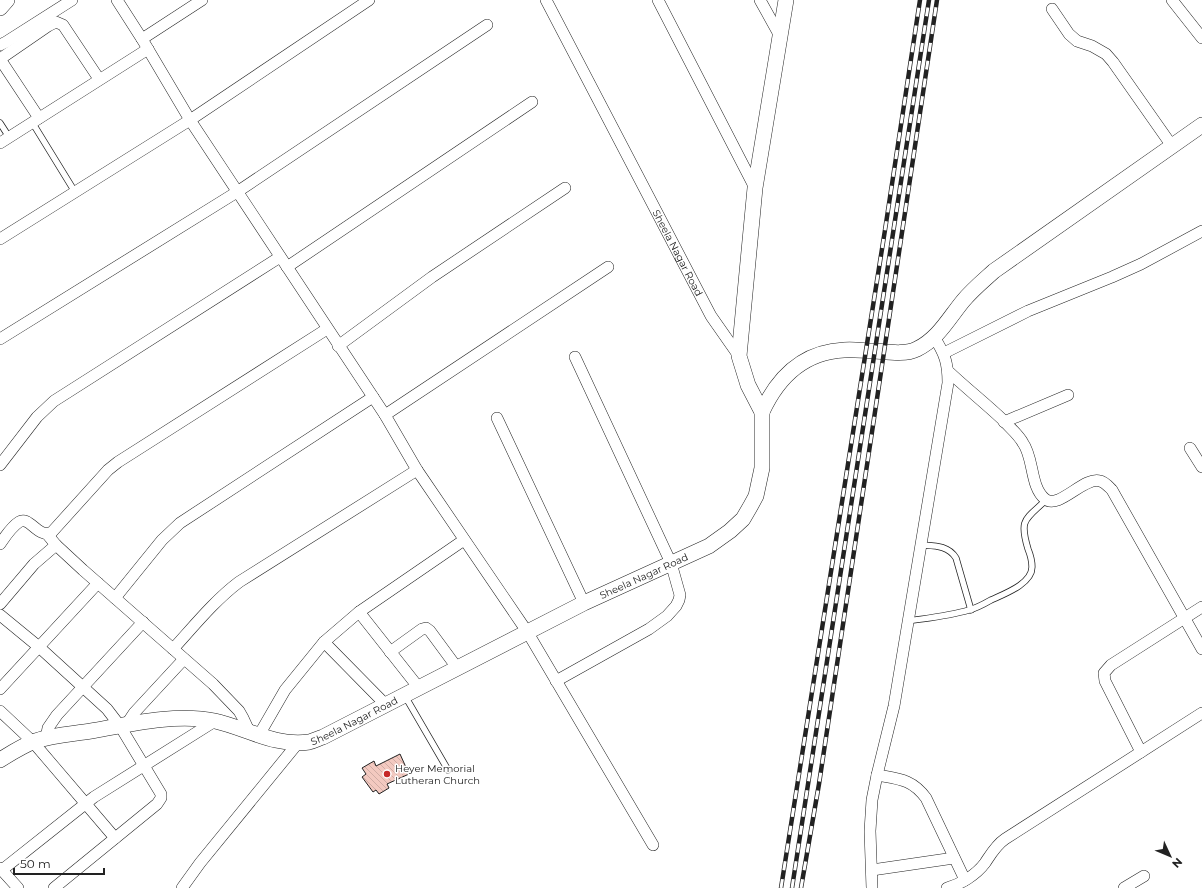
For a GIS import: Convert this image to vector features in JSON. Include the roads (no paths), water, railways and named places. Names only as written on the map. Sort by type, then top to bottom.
[{"type":"main road","points":[[0,8],[7,0]]},
{"type":"main road","points":[[739,356],[755,188],[786,0]]},
{"type":"main road","points":[[762,412],[768,398],[777,385],[804,361],[820,354],[845,350],[900,353],[916,350],[934,337],[964,301],[994,271],[1202,125]]},
{"type":"main road","name":"Sheela Nagar Road","points":[[0,760],[39,740],[176,719],[215,721],[275,740],[298,743],[310,742],[323,737],[458,669],[584,603],[709,546],[719,540],[743,518],[756,496],[762,468],[762,412],[748,385],[739,356]]},
{"type":"street","points":[[0,45],[72,0]]},
{"type":"street","points":[[117,0],[190,120],[385,415],[417,470],[528,633],[653,845]]},
{"type":"street","points":[[5,140],[99,80],[202,0]]},
{"type":"street","points":[[0,239],[190,120],[369,0]]},
{"type":"street","name":"Sheela Nagar Road","points":[[546,0],[711,316],[739,356]]},
{"type":"street","points":[[658,0],[755,188]]},
{"type":"street","points":[[760,0],[780,36]]},
{"type":"street","points":[[1172,0],[1202,38]]},
{"type":"street","points":[[1052,8],[1069,34],[1077,41],[1092,46],[1106,54],[1113,62],[1172,146]]},
{"type":"street","points":[[36,120],[0,59],[48,26],[56,22],[63,25],[99,80]]},
{"type":"street","points":[[0,339],[237,192],[487,25]]},
{"type":"street","points":[[287,267],[532,102]]},
{"type":"street","points":[[338,346],[432,277],[565,188]]},
{"type":"street","points":[[944,353],[1028,311],[1141,264],[1202,231]]},
{"type":"street","points":[[0,465],[37,417],[54,401],[280,257]]},
{"type":"street","points":[[385,415],[608,267]]},
{"type":"street","points":[[0,544],[14,526],[19,521],[23,520],[28,522],[41,533],[47,534],[52,532],[108,470],[118,462],[327,329]]},
{"type":"street","points":[[872,888],[870,832],[872,800],[891,722],[948,382],[948,371],[944,353],[934,337]]},
{"type":"street","points":[[556,681],[649,629],[667,616],[676,606],[680,595],[671,563],[575,358]]},
{"type":"street","points":[[948,371],[1017,435],[1027,449],[1037,488],[1046,500],[1052,502],[1061,499],[1094,481],[1100,481],[1112,490],[1202,649]]},
{"type":"street","points":[[1004,422],[1068,395]]},
{"type":"street","points":[[115,598],[165,536],[180,523],[373,397]]},
{"type":"street","points":[[497,418],[584,603]]},
{"type":"street","points":[[1190,448],[1202,467]]},
{"type":"street","points":[[173,649],[226,591],[417,470]]},
{"type":"street","points":[[47,534],[56,545],[98,583],[213,684],[239,711],[254,733],[285,690],[324,642],[359,612],[464,540]]},
{"type":"street","points":[[0,604],[34,564],[56,545]]},
{"type":"street","points":[[0,689],[98,583]]},
{"type":"street","points":[[1141,752],[1104,681],[1104,673],[1111,665],[1202,606]]},
{"type":"street","points":[[359,612],[419,688]]},
{"type":"street","points":[[0,615],[39,647],[107,709],[123,726],[143,767],[161,794],[161,798],[157,804],[54,888]]},
{"type":"street","points":[[39,740],[57,714],[143,622]]},
{"type":"street","points":[[390,652],[422,629],[426,628],[430,630],[458,669]]},
{"type":"street","points":[[324,642],[386,705]]},
{"type":"street","points":[[123,726],[184,659]]},
{"type":"street","points":[[0,711],[39,740],[86,803],[115,838]]},
{"type":"street","points":[[947,888],[965,880],[975,873],[984,864],[998,844],[1005,839],[1202,713]]},
{"type":"street","points":[[18,888],[1,869],[86,803],[215,721]]},
{"type":"street","points":[[182,888],[200,863],[298,743]]},
{"type":"street","points":[[877,775],[901,779],[911,783],[920,790],[926,798],[965,880]]},
{"type":"street","points":[[872,870],[954,858]]},
{"type":"street","points":[[1124,888],[1144,876]]},
{"type":"lane","points":[[36,120],[75,192]]},
{"type":"lane","points":[[0,123],[5,140]]},
{"type":"lane","points":[[908,621],[970,610],[1014,590],[1029,577],[1032,568],[1032,560],[1024,534],[1023,524],[1027,518],[1046,500]]},
{"type":"lane","points":[[921,545],[946,548],[953,553],[956,558],[970,610]]},
{"type":"lane","points":[[404,696],[448,770]]},
{"type":"railway","points":[[781,888],[920,0]]},
{"type":"railway","points":[[792,888],[929,0]]},
{"type":"railway","points":[[801,888],[819,784],[937,0]]},
{"type":"place","name":"Heyer Memorial Lutheran Church","points":[[387,774]]}]
